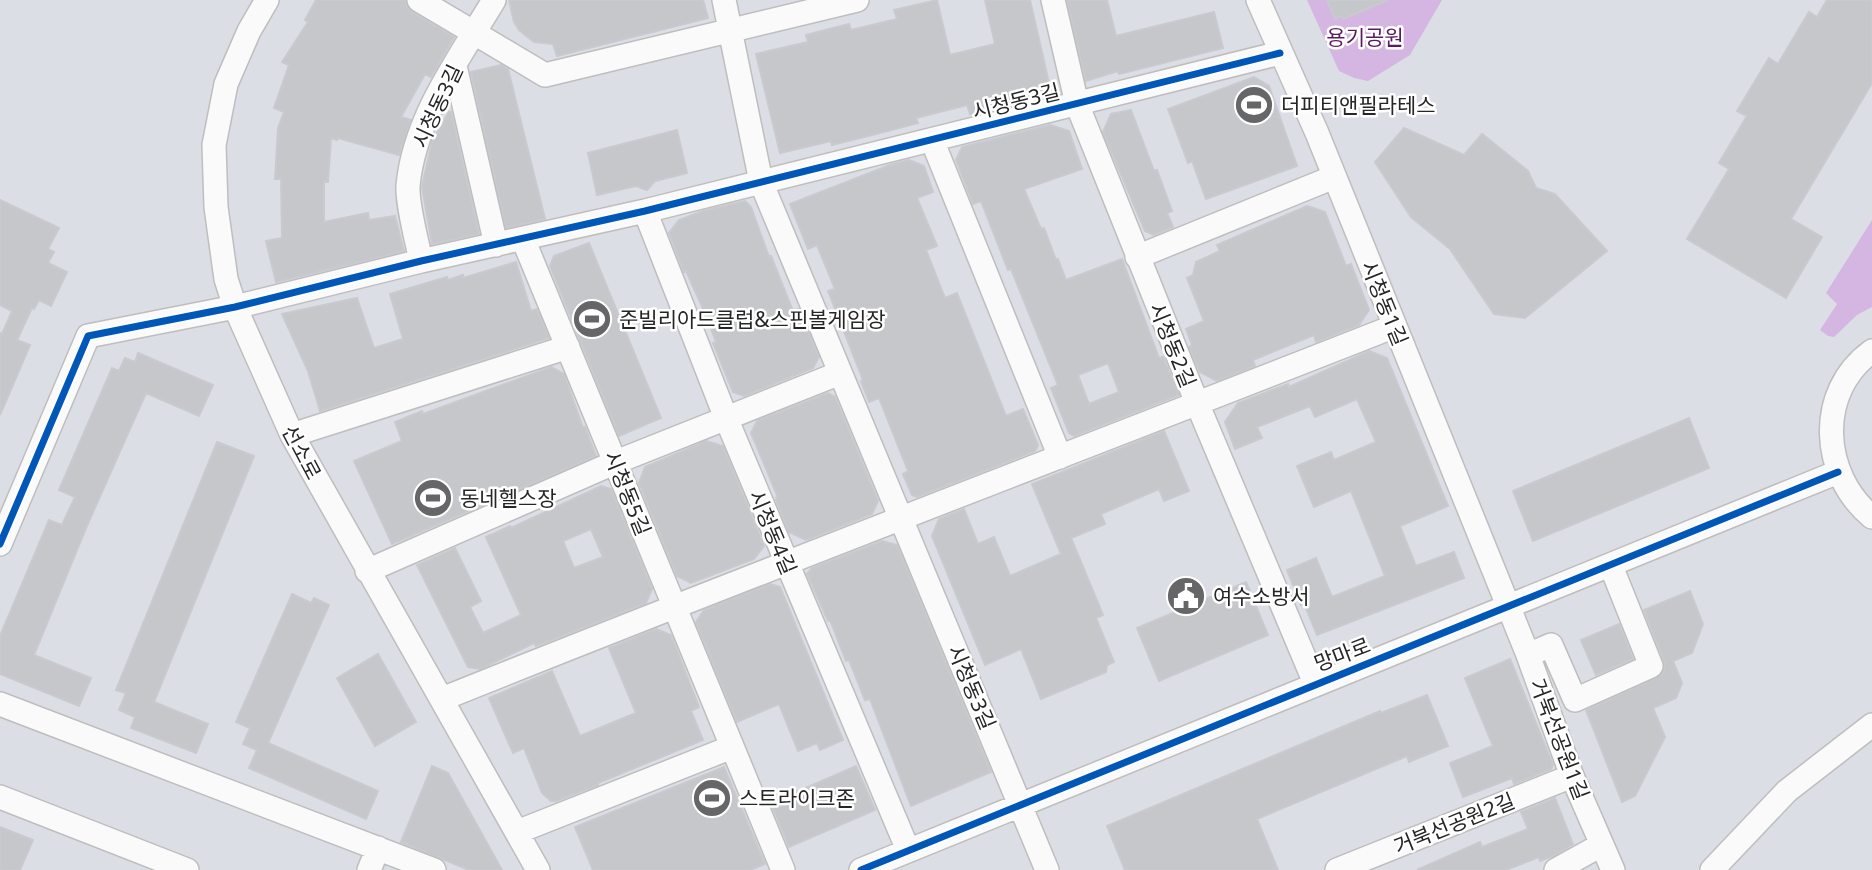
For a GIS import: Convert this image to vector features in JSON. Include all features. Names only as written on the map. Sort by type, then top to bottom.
[{"type":"street","name":"선소로","points":[[267,0],[249,31],[226,84],[214,145],[216,207],[226,279],[235,307],[292,435],[537,869]]},
{"type":"street","points":[[419,0],[545,75],[857,0]]},
{"type":"street","name":"시청동3길","points":[[421,261],[408,188],[415,149],[432,107],[494,0]]},
{"type":"street","name":"시청동3길","points":[[724,0],[761,182],[1022,805]]},
{"type":"street","name":"시청동2길","points":[[1053,0],[1077,104],[1197,403],[1315,683]]},
{"type":"street","name":"시청동1길","points":[[1258,0],[1317,133],[1508,608]]},
{"type":"street","name":"시청동3길","points":[[761,182],[1280,53]]},
{"type":"street","points":[[455,66],[496,245]]},
{"type":"street","points":[[932,140],[1060,457]]},
{"type":"street","points":[[1137,257],[1334,177]]},
{"type":"street","points":[[0,544],[88,336],[235,307],[761,182]]},
{"type":"street","name":"시청동4길","points":[[645,211],[785,562],[908,850]]},
{"type":"street","name":"시청동5길","points":[[523,239],[783,870]]},
{"type":"street","points":[[442,699],[785,562],[1395,326]]},
{"type":"street","points":[[292,435],[568,347]]},
{"type":"street","points":[[1872,351],[1850,373],[1835,404],[1830,438],[1838,472],[1847,491],[1872,517]]},
{"type":"street","points":[[368,571],[616,462],[840,373]]},
{"type":"street","name":"망마로","points":[[860,870],[1838,472]]},
{"type":"street","points":[[1528,655],[1551,645],[1575,700],[1651,666],[1611,566]]},
{"type":"street","name":"거북선공원1길","points":[[1508,608],[1572,776],[1613,870]]},
{"type":"street","points":[[0,704],[434,870]]},
{"type":"street","points":[[1712,870],[1787,791],[1872,725]]},
{"type":"street","points":[[517,832],[732,747]]},
{"type":"street","name":"거북선공원2길","points":[[1337,870],[1572,776]]},
{"type":"street","points":[[0,797],[187,870]]},
{"type":"street","points":[[1022,805],[1047,870]]},
{"type":"street","points":[[1556,870],[1601,845]]},
{"type":"street","points":[[369,870],[377,848]]},
{"type":"green space","name":"용기공원","points":[[1307,0],[1442,0],[1410,55],[1368,81],[1339,71]]},
{"type":"green space","points":[[1872,220],[1872,307],[1857,315],[1834,337],[1828,336],[1820,330],[1837,304],[1826,293]]},
{"type":"building","points":[[316,0],[405,0],[412,12],[454,37],[431,77],[425,74],[401,117],[411,120],[399,155],[331,138],[328,182],[324,182],[324,222],[368,213],[369,220],[395,216],[404,251],[276,282],[266,241],[282,238],[281,179],[275,179],[278,128],[284,112],[274,108],[289,65],[282,62],[308,22],[305,20]]},
{"type":"building","points":[[509,0],[703,0],[708,18],[557,56],[553,44],[534,42],[519,30],[514,22]]},
{"type":"building","points":[[937,0],[950,55],[995,44],[985,0],[1030,0],[1049,83],[1040,95],[970,114],[967,105],[916,118],[918,123],[876,134],[832,145],[831,141],[780,153],[756,54],[808,42],[806,35],[849,24],[851,30],[897,19],[894,10]]},
{"type":"building","points":[[1067,0],[1107,0],[1116,36],[1214,12],[1223,48],[1119,74],[1118,71],[1086,81]]},
{"type":"building","points":[[1327,0],[1388,0],[1343,19],[1341,16],[1335,19]]},
{"type":"building","points":[[1827,0],[1872,0],[1872,83],[1791,219],[1822,237],[1786,298],[1687,239],[1729,169],[1719,163],[1747,116],[1737,111],[1769,58],[1778,64],[1809,12],[1817,17]]},
{"type":"building","points":[[501,65],[508,69],[545,219],[506,228],[471,72]]},
{"type":"building","points":[[1254,77],[1269,86],[1297,166],[1206,199],[1192,161],[1188,163],[1168,109]]},
{"type":"building","points":[[1131,110],[1172,211],[1167,213],[1173,227],[1154,235],[1145,231],[1103,132],[1111,114]]},
{"type":"building","points":[[449,112],[479,234],[432,244],[422,187],[432,141]]},
{"type":"building","points":[[1050,125],[1069,131],[1082,169],[1024,189],[1066,280],[1122,259],[1159,358],[1163,357],[1179,395],[1074,436],[1069,433],[1051,388],[1058,385],[1011,269],[1008,270],[981,201],[973,204],[956,160],[962,147]],"holes":[[[1108,363],[1119,392],[1089,404],[1078,375]]]},
{"type":"building","points":[[1404,128],[1464,155],[1482,134],[1528,171],[1536,188],[1555,194],[1607,251],[1525,318],[1494,314],[1450,249],[1411,217],[1375,162]]},
{"type":"building","points":[[677,130],[687,173],[655,181],[647,190],[636,186],[597,195],[588,153]]},
{"type":"building","points":[[909,160],[924,166],[933,192],[917,198],[937,246],[926,250],[945,298],[957,293],[1006,416],[1023,409],[1038,445],[1035,451],[917,497],[912,495],[903,474],[908,471],[879,398],[869,402],[828,291],[835,289],[817,245],[808,249],[790,204]]},
{"type":"building","points":[[0,200],[59,228],[48,249],[54,252],[48,263],[67,272],[51,306],[39,300],[34,309],[32,308],[17,340],[30,345],[0,415],[0,333],[2,334],[12,311],[0,305]]},
{"type":"building","points":[[745,201],[751,207],[793,311],[799,309],[819,357],[813,368],[744,396],[733,392],[713,343],[716,342],[705,313],[686,271],[684,272],[669,233],[679,220]]},
{"type":"building","points":[[1307,206],[1325,212],[1346,266],[1351,264],[1369,310],[1359,325],[1316,342],[1314,335],[1253,360],[1255,366],[1217,381],[1200,372],[1189,347],[1192,345],[1186,329],[1204,321],[1187,278],[1193,275],[1196,262],[1220,251],[1217,245]]},
{"type":"building","points":[[589,243],[661,418],[619,436],[550,266],[554,256]]},
{"type":"building","points":[[516,262],[531,311],[537,309],[549,338],[320,411],[308,371],[282,314],[357,298],[374,348],[403,339],[390,294],[447,277],[448,280],[463,275],[463,278]]},
{"type":"building","points":[[1369,351],[1387,358],[1448,506],[1400,526],[1416,566],[1454,552],[1464,578],[1317,635],[1287,570],[1316,558],[1332,597],[1385,576],[1351,491],[1314,507],[1297,466],[1331,452],[1334,460],[1376,442],[1357,399],[1315,417],[1310,406],[1257,427],[1262,438],[1235,449],[1225,422],[1238,403],[1288,384],[1289,387]]},
{"type":"building","points":[[138,353],[213,385],[199,416],[146,393],[86,528],[34,655],[91,678],[79,706],[0,674],[0,636],[49,520],[62,525],[75,497],[59,490],[112,368],[119,371],[125,358],[135,362]]},
{"type":"building","points":[[551,367],[564,374],[596,456],[392,544],[354,461],[402,441],[395,422]]},
{"type":"building","points":[[828,393],[835,397],[878,501],[872,514],[806,540],[789,532],[751,433],[757,421]]},
{"type":"building","points":[[1689,418],[1709,468],[1533,541],[1513,491]]},
{"type":"building","points":[[1164,431],[1189,491],[1164,501],[1159,489],[1101,514],[1105,524],[1071,538],[1103,615],[1096,618],[1114,662],[1107,665],[1106,672],[1041,699],[1021,649],[985,665],[932,536],[939,519],[964,509],[978,544],[994,537],[1010,576],[1061,554],[1032,484]]},
{"type":"building","points":[[706,441],[723,446],[764,546],[754,559],[691,583],[677,576],[639,483],[645,467]]},
{"type":"building","points":[[217,442],[254,456],[154,702],[208,724],[196,753],[131,728],[135,717],[119,710],[126,693],[116,690]]},
{"type":"building","points":[[601,486],[611,489],[652,589],[646,603],[536,646],[534,643],[480,669],[468,667],[417,565],[455,548],[481,601],[470,607],[483,633],[521,615],[486,537],[510,526],[511,528]],"holes":[[[591,529],[603,557],[574,568],[563,541]]]},
{"type":"building","points":[[882,541],[897,545],[991,772],[911,806],[870,699],[865,700],[849,660],[846,661],[830,620],[828,621],[807,574],[812,568]]},
{"type":"building","points":[[1246,582],[1268,635],[1159,681],[1137,628]]},
{"type":"building","points":[[770,584],[780,587],[843,740],[820,750],[817,743],[798,751],[779,704],[737,722],[696,622],[704,610]]},
{"type":"building","points":[[1690,591],[1703,624],[1692,653],[1673,661],[1682,683],[1676,698],[1653,708],[1665,737],[1635,796],[1622,802],[1586,710],[1662,675],[1664,661],[1644,610]]},
{"type":"building","points":[[292,594],[311,603],[314,598],[329,605],[268,743],[378,791],[366,819],[249,768],[257,750],[243,744],[250,728],[236,722]]},
{"type":"building","points":[[1619,624],[1633,659],[1596,675],[1581,640]]},
{"type":"building","points":[[656,629],[671,635],[699,707],[691,711],[703,740],[598,785],[551,801],[542,793],[524,748],[513,753],[489,698],[552,671],[580,736],[636,713],[609,648]]},
{"type":"building","points":[[378,654],[416,722],[375,746],[337,678]]},
{"type":"building","points":[[1510,659],[1553,765],[1551,769],[1514,784],[1512,778],[1463,797],[1450,763],[1493,746],[1465,678]]},
{"type":"building","points":[[1427,695],[1448,746],[1409,762],[1407,756],[1257,819],[1278,870],[1125,870],[1107,826],[1380,711],[1381,713]]},
{"type":"building","points":[[432,766],[448,773],[502,870],[469,870],[401,842]]},
{"type":"building","points":[[856,766],[875,810],[789,847],[771,803]]},
{"type":"building","points":[[724,767],[765,864],[750,870],[593,870],[575,827]]},
{"type":"building","points":[[1555,798],[1573,844],[1555,855],[1540,861],[1539,857],[1506,870],[1417,870],[1480,842],[1482,847],[1528,829],[1521,812]]},
{"type":"building","points":[[0,827],[33,840],[20,870],[0,870]]},
{"type":"cycle path","points":[[0,544],[88,336],[235,307],[421,261],[645,211],[1280,53]]},
{"type":"cycle path","points":[[861,870],[1838,472]]},
{"type":"place","name":"더피티앤필라테스","points":[[1254,105]]},
{"type":"place","name":"준빌리아드클럽&스핀볼게임장","points":[[592,319]]},
{"type":"place","name":"동네헬스장","points":[[433,498]]},
{"type":"place","name":"여수소방서","points":[[1186,596]]},
{"type":"place","name":"스트라이크존","points":[[712,798]]}]
